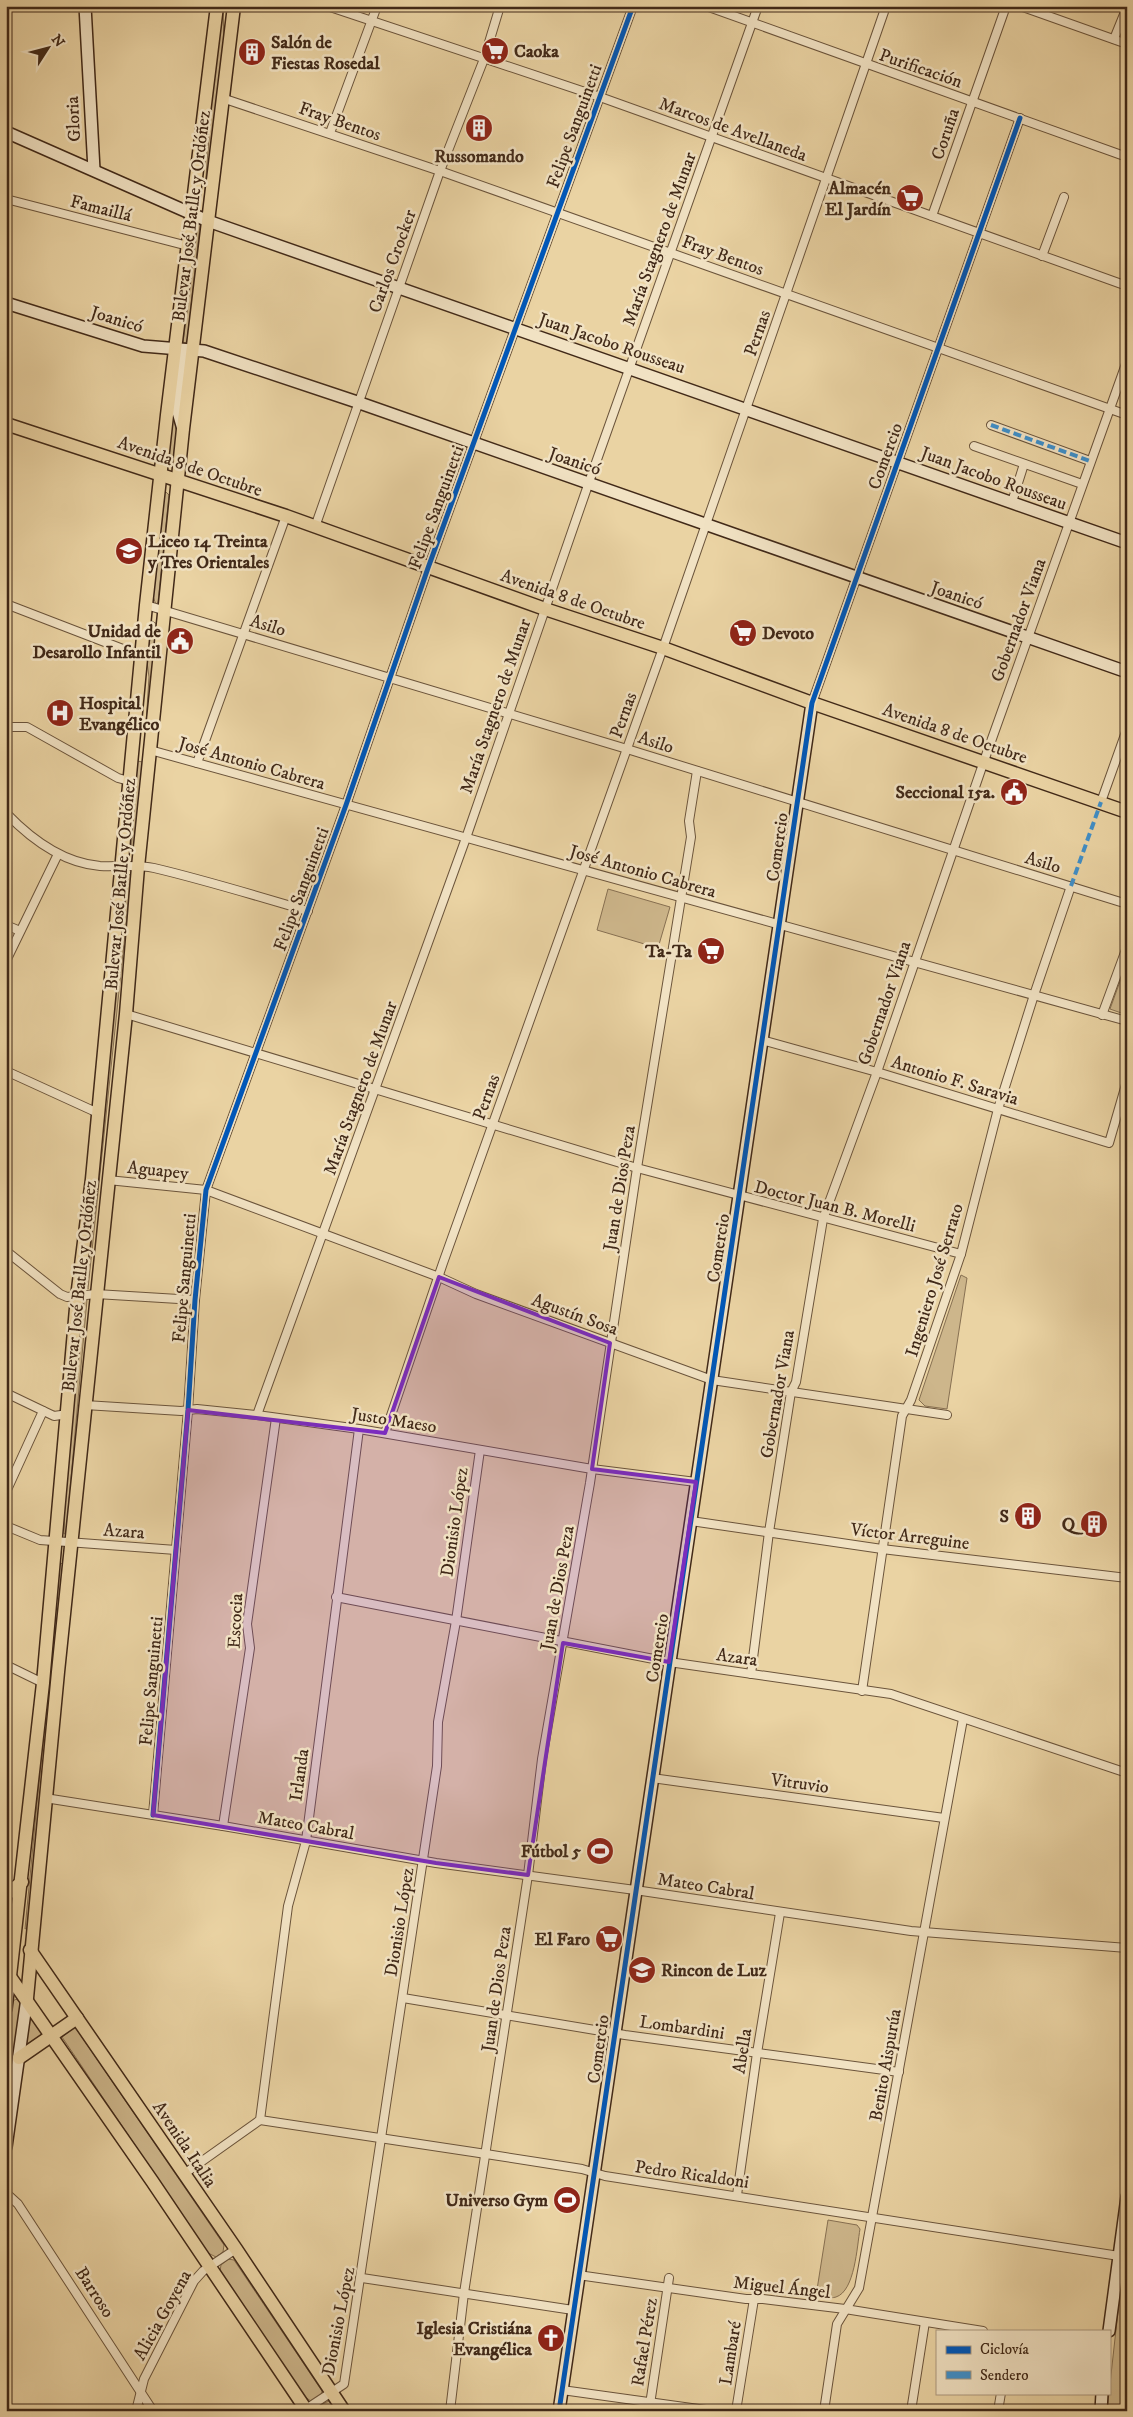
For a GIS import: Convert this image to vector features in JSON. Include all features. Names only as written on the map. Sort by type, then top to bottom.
[{"type":"main road","name":"Bulevar José Batlle y Ordóñez","points":[[8,1973],[16,1931],[22,1882],[43,1683],[78,1297],[98,1113],[160,473],[192,214],[201,124],[217,6]]},
{"type":"main road","points":[[225,6],[224,23],[229,44]]},
{"type":"main road","name":"Bulevar José Batlle y Ordóñez","points":[[27,1998],[45,1798],[126,1014],[138,867],[164,611],[192,350],[234,6]]},
{"type":"main road","points":[[201,124],[207,139],[200,208],[208,221]]},
{"type":"main road","name":"Avenida 8 de Octubre","points":[[6,424],[160,473],[315,526],[428,568],[663,648],[812,703],[1127,812]]},
{"type":"main road","points":[[141,660],[146,684],[141,741],[143,746],[150,750]]},
{"type":"main road","points":[[6,1895],[22,1882]]},
{"type":"main road","name":"Avenida Italia","points":[[6,1918],[32,1952],[236,2249],[344,2411]]},
{"type":"main road","points":[[8,1973],[53,2035],[307,2410]]},
{"type":"main road","points":[[19,2058],[77,2018]]},
{"type":"street","name":"Gloria","points":[[85,6],[94,170]]},
{"type":"street","name":"Marcos de Avellaneda","points":[[327,6],[600,97],[711,139],[826,178],[1127,286]]},
{"type":"street","points":[[330,133],[377,6]]},
{"type":"street","name":"Carlos Crocker","points":[[315,526],[398,287],[440,171],[484,59],[500,6]]},
{"type":"street","name":"Felipe Sanguinetti","points":[[153,1815],[188,1410],[195,1300],[206,1190],[346,805],[428,568],[633,6]]},
{"type":"street","name":"Purificación","points":[[706,6],[866,65],[1127,157]]},
{"type":"street","name":"María Stagnero de Munar","points":[[257,1415],[466,838],[588,484],[758,6]]},
{"type":"street","name":"Pernas","points":[[385,1433],[492,1124],[663,648],[704,525],[747,409],[886,6]]},
{"type":"street","name":"Coruña","points":[[932,216],[1006,6]]},
{"type":"street","points":[[1020,6],[1127,44]]},
{"type":"street","points":[[1114,40],[1127,8]]},
{"type":"street","name":"Fray Bentos","points":[[222,98],[440,171],[938,346],[1127,415]]},
{"type":"street","name":"Comercio","points":[[559,2411],[812,703],[1020,118]]},
{"type":"street","name":"Juan Jacobo Rousseau","points":[[6,132],[208,221],[1127,543]]},
{"type":"street","points":[[1042,256],[1064,197]]},
{"type":"street","name":"Famaillá","points":[[6,199],[188,246]]},
{"type":"street","name":"Joanicó","points":[[6,303],[143,346],[204,351],[357,402],[1127,672]]},
{"type":"street","name":"Bulevar José Batlle y Ordóñez","points":[[175,350],[180,354],[183,361],[178,412],[184,429]]},
{"type":"street","name":"Gobernador Viana","points":[[751,1674],[769,1532],[791,1392],[796,1382],[823,1219],[877,1072],[953,849],[1127,361]]},
{"type":"street","points":[[991,425],[1090,461]]},
{"type":"street","points":[[974,446],[1082,484]]},
{"type":"street","points":[[1012,502],[1024,464]]},
{"type":"street","points":[[197,763],[286,516]]},
{"type":"street","points":[[6,604],[141,660]]},
{"type":"street","name":"Asilo","points":[[146,605],[391,678],[507,715],[627,749],[1127,904]]},
{"type":"street","points":[[6,727],[27,727],[118,778],[129,781]]},
{"type":"street","points":[[1101,802],[1127,729]]},
{"type":"street","name":"José Antonio Cabrera","points":[[150,750],[1127,1021]]},
{"type":"street","name":"Juan de Dios Peza","points":[[450,2411],[464,2293],[508,2014],[542,1759],[592,1469],[637,1168],[682,897],[691,837],[689,820],[697,771]]},
{"type":"street","points":[[6,813],[26,832],[58,854],[98,866],[151,867],[308,911]]},
{"type":"street","points":[[6,960],[58,854]]},
{"type":"street","name":"Ingeniero José Serrato","points":[[862,1691],[902,1416],[933,1338],[961,1254],[998,1109],[1034,995],[1072,886]]},
{"type":"street","points":[[6,925],[20,931]]},
{"type":"street","points":[[1102,1014],[1127,947]]},
{"type":"street","name":"Doctor Juan B. Morelli","points":[[126,1014],[637,1168],[740,1197],[961,1254]]},
{"type":"street","name":"Antonio F. Saravia","points":[[762,1040],[877,1072],[1109,1143],[1127,1081]]},
{"type":"street","points":[[6,1070],[98,1113]]},
{"type":"street","name":"Aguapey","points":[[108,1180],[206,1190]]},
{"type":"street","name":"Agustín Sosa","points":[[206,1190],[439,1277],[476,1294],[712,1380],[947,1414]]},
{"type":"street","points":[[6,1251],[60,1294],[78,1297],[96,1294],[195,1300]]},
{"type":"street","points":[[6,1393],[54,1416],[68,1414]]},
{"type":"street","name":"Justo Maeso","points":[[85,1405],[197,1409],[257,1415],[385,1433],[592,1469],[696,1482]]},
{"type":"street","points":[[6,1492],[43,1411]]},
{"type":"street","name":"Escocia","points":[[223,1826],[250,1648],[247,1624],[276,1418]]},
{"type":"street","name":"Irlanda","points":[[260,2120],[269,2035],[288,1906],[306,1841],[337,1610],[336,1597],[360,1429]]},
{"type":"street","name":"Dionisio López","points":[[332,2392],[344,2384],[362,2278],[437,1766],[438,1722],[456,1621],[480,1450]]},
{"type":"street","name":"Víctor Arreguine","points":[[691,1521],[882,1548],[1127,1578]]},
{"type":"street","name":"Azara","points":[[6,1526],[40,1540],[176,1550]]},
{"type":"street","name":"Azara","points":[[336,1597],[563,1643],[669,1662],[901,1697],[1127,1773]]},
{"type":"street","points":[[6,1665],[43,1683]]},
{"type":"street","name":"Benito Aispurúa","points":[[824,2411],[837,2324],[858,2288],[963,1719]]},
{"type":"street","name":"Vitruvio","points":[[652,1778],[944,1818]]},
{"type":"street","name":"Mateo Cabral","points":[[45,1798],[223,1826],[423,1861],[924,1933],[1127,1948]]},
{"type":"street","name":"Abella","points":[[737,2195],[757,2053],[780,1913]]},
{"type":"street","name":"Bulevar José Batlle y Ordóñez","points":[[6,2009],[8,1973]]},
{"type":"street","name":"Bulevar José Batlle y Ordóñez","points":[[6,2147],[27,1998]]},
{"type":"street","name":"Lombardini","points":[[403,1998],[614,2032],[899,2072]]},
{"type":"street","points":[[184,2174],[260,2120]]},
{"type":"street","name":"Pedro Ricaldoni","points":[[260,2120],[486,2154],[872,2218],[1119,2256]]},
{"type":"street","name":"Barroso","points":[[6,2193],[18,2204],[153,2411]]},
{"type":"street","points":[[1109,2330],[1127,2197]]},
{"type":"street","name":"Alicia Goyena","points":[[136,2411],[140,2390],[194,2281],[236,2249]]},
{"type":"street","name":"Miguel Ángel","points":[[578,2275],[668,2289],[845,2309],[977,2330]]},
{"type":"street","points":[[362,2278],[573,2310]]},
{"type":"street","name":"Rafael Pérez","points":[[649,2411],[669,2278]]},
{"type":"street","name":"Lambaré","points":[[736,2411],[754,2299]]},
{"type":"street","points":[[911,2411],[925,2322]]},
{"type":"street","points":[[562,2390],[713,2411]]},
{"type":"street","points":[[307,2410],[332,2392]]},
{"type":"street","points":[[998,2411],[1001,2394]]},
{"type":"street","points":[[1101,2411],[1102,2394]]},
{"type":"highlighted area","points":[[439,1277],[610,1343],[592,1469],[696,1482],[669,1662],[563,1643],[528,1875],[436,1863],[153,1815],[188,1410],[385,1433]]},
{"type":"shaded area","points":[[222,6],[224,44],[204,201],[209,138],[207,129]]},
{"type":"shaded area","points":[[198,223],[200,225],[187,342],[183,343]]},
{"type":"shaded area","points":[[174,404],[177,431],[172,466],[167,465]]},
{"type":"shaded area","points":[[166,492],[169,495],[158,602],[156,605],[153,596],[164,494]]},
{"type":"shaded area","points":[[152,621],[157,624],[145,739],[149,677],[147,662]]},
{"type":"shaded area","points":[[137,761],[143,762],[133,852],[131,854]]},
{"type":"shaded area","points":[[127,875],[131,876],[88,1289]]},
{"type":"shaded area","points":[[608,889],[670,907],[658,948],[597,930]]},
{"type":"shaded area","points":[[1127,962],[1127,1015],[1110,1009]]},
{"type":"shaded area","points":[[961,1275],[967,1278],[947,1409],[925,1406],[919,1400]]},
{"type":"shaded area","points":[[87,1300],[66,1533],[64,1534],[65,1495],[84,1302]]},
{"type":"shaded area","points":[[60,1562],[63,1565],[27,1928],[25,1929]]},
{"type":"shaded area","points":[[16,1999],[21,2003],[6,2106],[6,2050],[13,2001]]},
{"type":"shaded area","points":[[30,2016],[44,2035],[29,2044],[26,2043]]},
{"type":"shaded area","points":[[75,2027],[224,2245],[223,2252],[216,2257],[208,2253],[62,2037]]},
{"type":"shaded area","points":[[828,2220],[857,2225],[860,2229],[851,2277],[842,2293],[831,2298],[816,2296]]},
{"type":"shaded area","points":[[1127,2230],[1127,2411],[1107,2411]]},
{"type":"shaded area","points":[[228,2259],[234,2260],[322,2391],[321,2395],[311,2401],[305,2397],[220,2271],[221,2265]]},
{"type":"shaded area","points":[[329,2401],[337,2411],[316,2411],[316,2407]]},
{"type":"marked path","points":[[991,425],[1090,461]]},
{"type":"marked path","points":[[1071,886],[1101,802]]},
{"type":"cycle path","points":[[153,1815],[188,1410],[195,1300],[206,1190],[346,805],[428,568],[633,6]]},
{"type":"cycle path","points":[[559,2411],[812,703],[1020,118]]},
{"type":"place","name":"Caoka","points":[[495,51]]},
{"type":"place","name":"Salón de Fiestas Rosedal","points":[[252,52]]},
{"type":"place","name":"Russomando","points":[[479,128]]},
{"type":"place","name":"Almacén El Jardín","points":[[910,198]]},
{"type":"place","name":"Liceo 14 Treinta y Tres Orientales","points":[[129,551]]},
{"type":"place","name":"Devoto","points":[[743,633]]},
{"type":"place","name":"Unidad de Desarollo Infantil","points":[[180,641]]},
{"type":"place","name":"Hospital Evangélico","points":[[60,713]]},
{"type":"place","name":"Seccional 15a.","points":[[1014,792]]},
{"type":"place","name":"Ta-Ta","points":[[711,951]]},
{"type":"place","name":"S","points":[[1028,1516]]},
{"type":"place","name":"Q","points":[[1094,1524]]},
{"type":"place","name":"Fútbol 5","points":[[600,1851]]},
{"type":"place","name":"El Faro","points":[[609,1939]]},
{"type":"place","name":"Rincon de Luz","points":[[642,1970]]},
{"type":"place","name":"Universo Gym","points":[[567,2200]]},
{"type":"place","name":"Iglesia Cristiána Evangélica","points":[[551,2338]]}]
